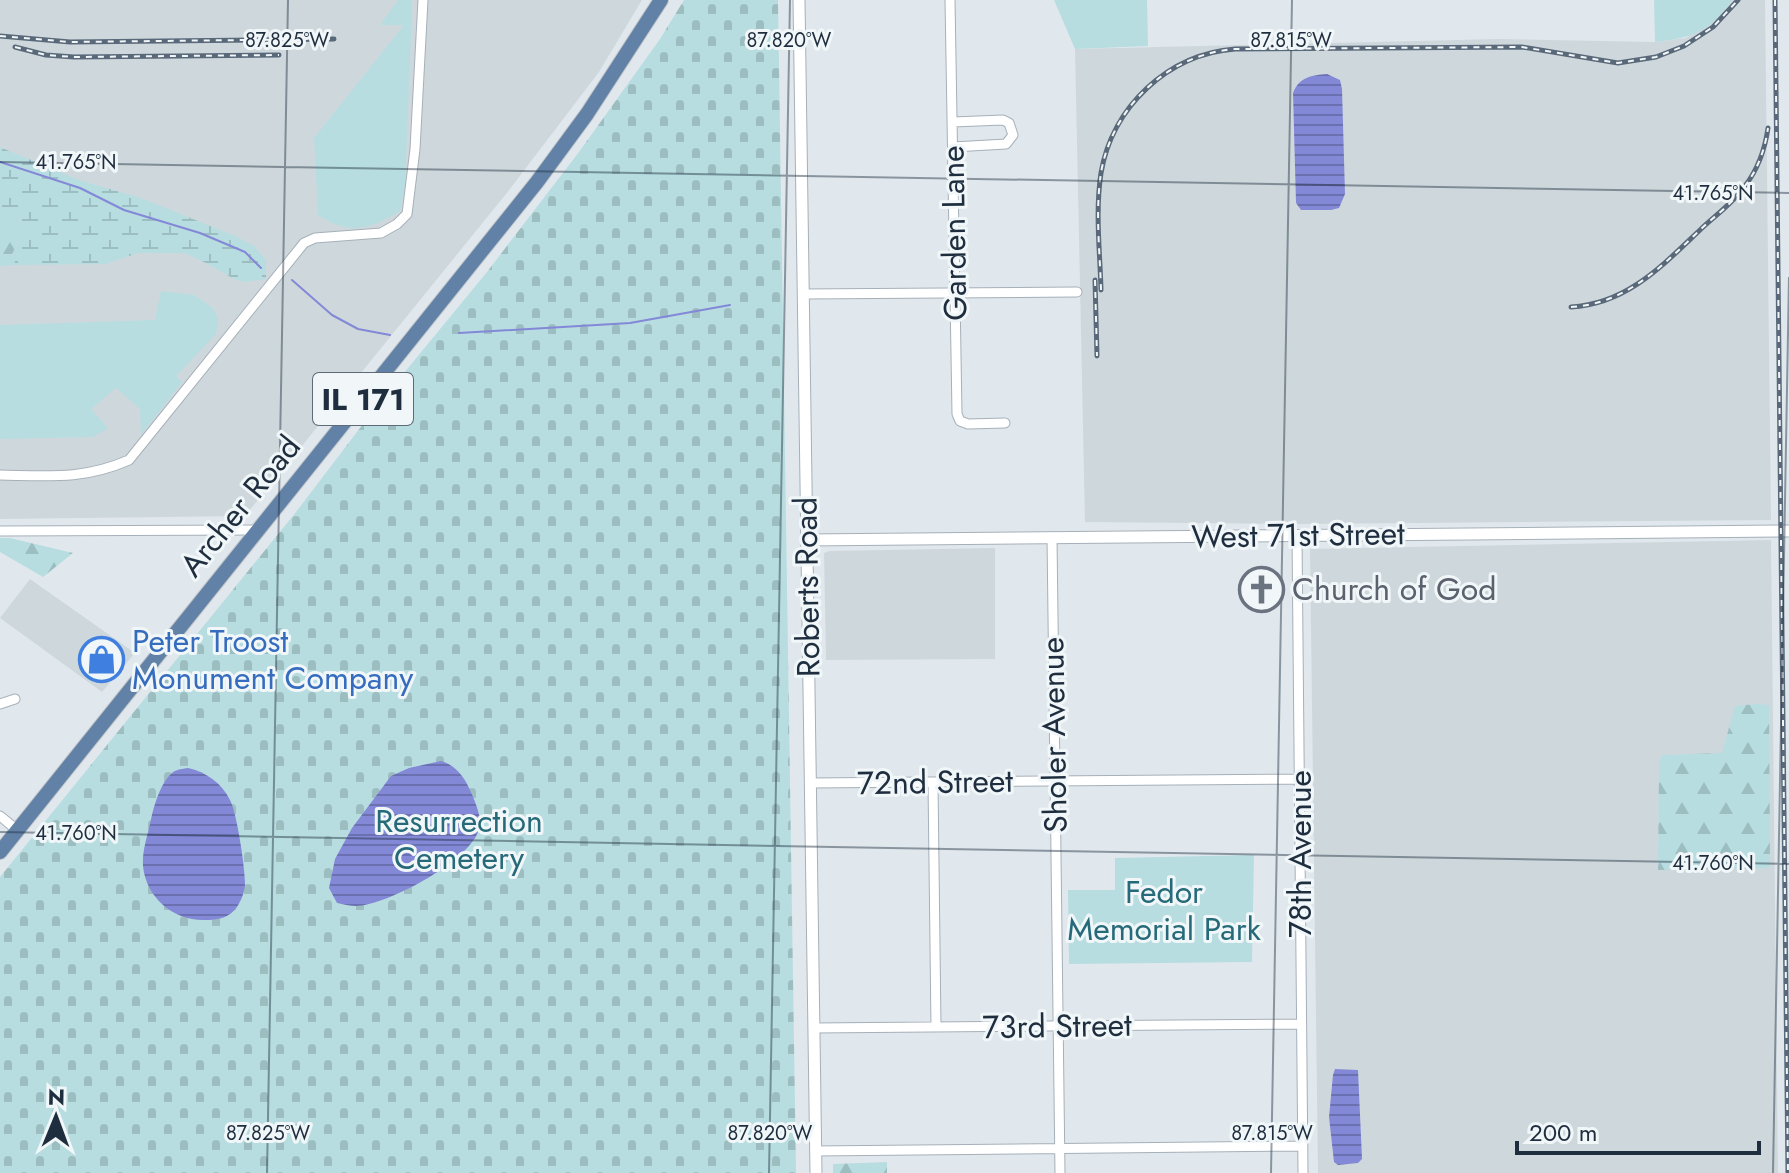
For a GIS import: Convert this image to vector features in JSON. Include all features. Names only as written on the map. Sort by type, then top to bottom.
[{"type":"main road","name":"Archer Road","points":[[0,852],[537,182],[587,114],[661,0]]},
{"type":"street","points":[[0,475],[79,476],[106,470],[129,460],[304,243],[315,238],[381,233],[407,214],[415,149],[423,0]]},
{"type":"street","name":"Roberts Road","points":[[799,0],[816,1173]]},
{"type":"street","name":"Garden Lane","points":[[950,0],[957,414],[960,421],[968,424],[1005,423]]},
{"type":"street","points":[[953,122],[1003,120],[1009,123],[1013,135],[1006,144],[953,147]]},
{"type":"street","points":[[803,294],[1077,292]]},
{"type":"street","points":[[0,531],[256,530]]},
{"type":"street","name":"West 71st Street","points":[[807,540],[1789,531]]},
{"type":"street","name":"78th Avenue","points":[[1297,535],[1303,1173]]},
{"type":"street","name":"Sholer Avenue","points":[[1052,537],[1060,1173]]},
{"type":"street","points":[[0,704],[15,699]]},
{"type":"street","name":"72nd Street","points":[[810,783],[1300,779]]},
{"type":"street","points":[[933,782],[936,1027]]},
{"type":"street","points":[[0,816],[17,830]]},
{"type":"street","name":"73rd Street","points":[[814,1028],[1301,1024]]},
{"type":"street","points":[[815,1151],[1303,1146]]},
{"type":"shaded area","points":[[0,0],[642,0],[599,72],[506,194],[245,516],[0,519]]},
{"type":"shaded area","points":[[1732,0],[1765,0],[1771,520],[1304,524],[1085,522],[1075,49],[1498,39],[1655,42],[1686,38]]},
{"type":"shaded area","points":[[1771,540],[1778,1173],[1318,1173],[1310,549]]},
{"type":"shaded area","points":[[995,548],[995,659],[826,660],[824,553]]},
{"type":"shaded area","points":[[30,579],[135,653],[102,692],[0,618]]},
{"type":"green space","points":[[398,0],[411,0],[412,10],[405,184],[400,211],[369,226],[340,226],[318,215],[314,138],[404,25],[380,25]]},
{"type":"green space","name":"Resurrection Cemetery","points":[[684,0],[778,0],[796,1173],[0,1173],[0,877],[487,272],[579,152],[660,39]]},
{"type":"green space","points":[[1054,0],[1147,0],[1148,46],[1075,49]]},
{"type":"green space","points":[[1654,0],[1732,0],[1716,20],[1699,32],[1655,42]]},
{"type":"green space","points":[[0,147],[79,180],[141,198],[235,236],[254,246],[266,260],[266,279],[244,282],[234,279],[184,253],[138,253],[106,264],[16,265],[12,255],[23,235],[24,224],[0,214]]},
{"type":"green space","points":[[0,214],[24,224],[23,235],[12,254],[16,265],[0,266]]},
{"type":"green space","points":[[161,291],[194,295],[212,307],[218,318],[216,334],[176,376],[182,382],[141,435],[140,409],[116,388],[91,409],[108,428],[93,437],[0,439],[0,325],[155,320]]},
{"type":"green space","points":[[0,538],[73,553],[43,577],[0,552]]},
{"type":"green space","points":[[1769,705],[1770,868],[1658,870],[1659,762],[1662,755],[1722,753],[1735,706]]},
{"type":"green space","name":"Fedor Memorial Park","points":[[1254,855],[1252,962],[1069,964],[1068,890],[1115,890],[1115,858]]},
{"type":"green space","points":[[887,1162],[887,1173],[833,1173],[833,1164]]},
{"type":"water","points":[[1327,74],[1340,80],[1342,89],[1345,194],[1339,208],[1301,210],[1296,203],[1293,93],[1299,83],[1307,78]]},
{"type":"water","points":[[441,761],[458,772],[470,790],[480,821],[475,838],[464,852],[447,865],[408,889],[370,904],[356,906],[337,903],[329,888],[335,859],[352,828],[391,776],[409,768]]},
{"type":"water","points":[[188,768],[207,775],[223,788],[233,807],[238,828],[244,890],[234,911],[219,919],[194,919],[173,912],[156,897],[145,878],[144,850],[158,797],[171,774]]},
{"type":"water","points":[[1335,1069],[1358,1070],[1362,1159],[1358,1163],[1338,1165],[1334,1162],[1329,1117]]},
{"type":"waterway","points":[[0,162],[80,188],[124,210],[200,233],[245,252],[261,268]]},
{"type":"waterway","points":[[292,280],[332,315],[358,329],[390,335]]},
{"type":"waterway","points":[[459,333],[630,323],[730,305]]},
{"type":"railway","points":[[1101,290],[1098,202],[1107,149],[1117,126],[1147,88],[1187,61],[1235,49],[1522,47],[1618,63],[1656,57],[1684,46],[1713,27],[1738,0]]},
{"type":"railway","points":[[1775,0],[1788,1173]]},
{"type":"railway","points":[[0,36],[70,42],[334,39]]},
{"type":"railway","points":[[15,47],[46,55],[74,57],[279,55]]},
{"type":"railway","points":[[1571,307],[1610,299],[1643,280],[1673,256],[1745,186],[1760,158],[1768,128]]},
{"type":"railway","points":[[1095,280],[1097,356]]},
{"type":"place","name":"Church of God","points":[[1261,589]]},
{"type":"place","name":"Peter Troost Monument Company","points":[[101,659]]}]
